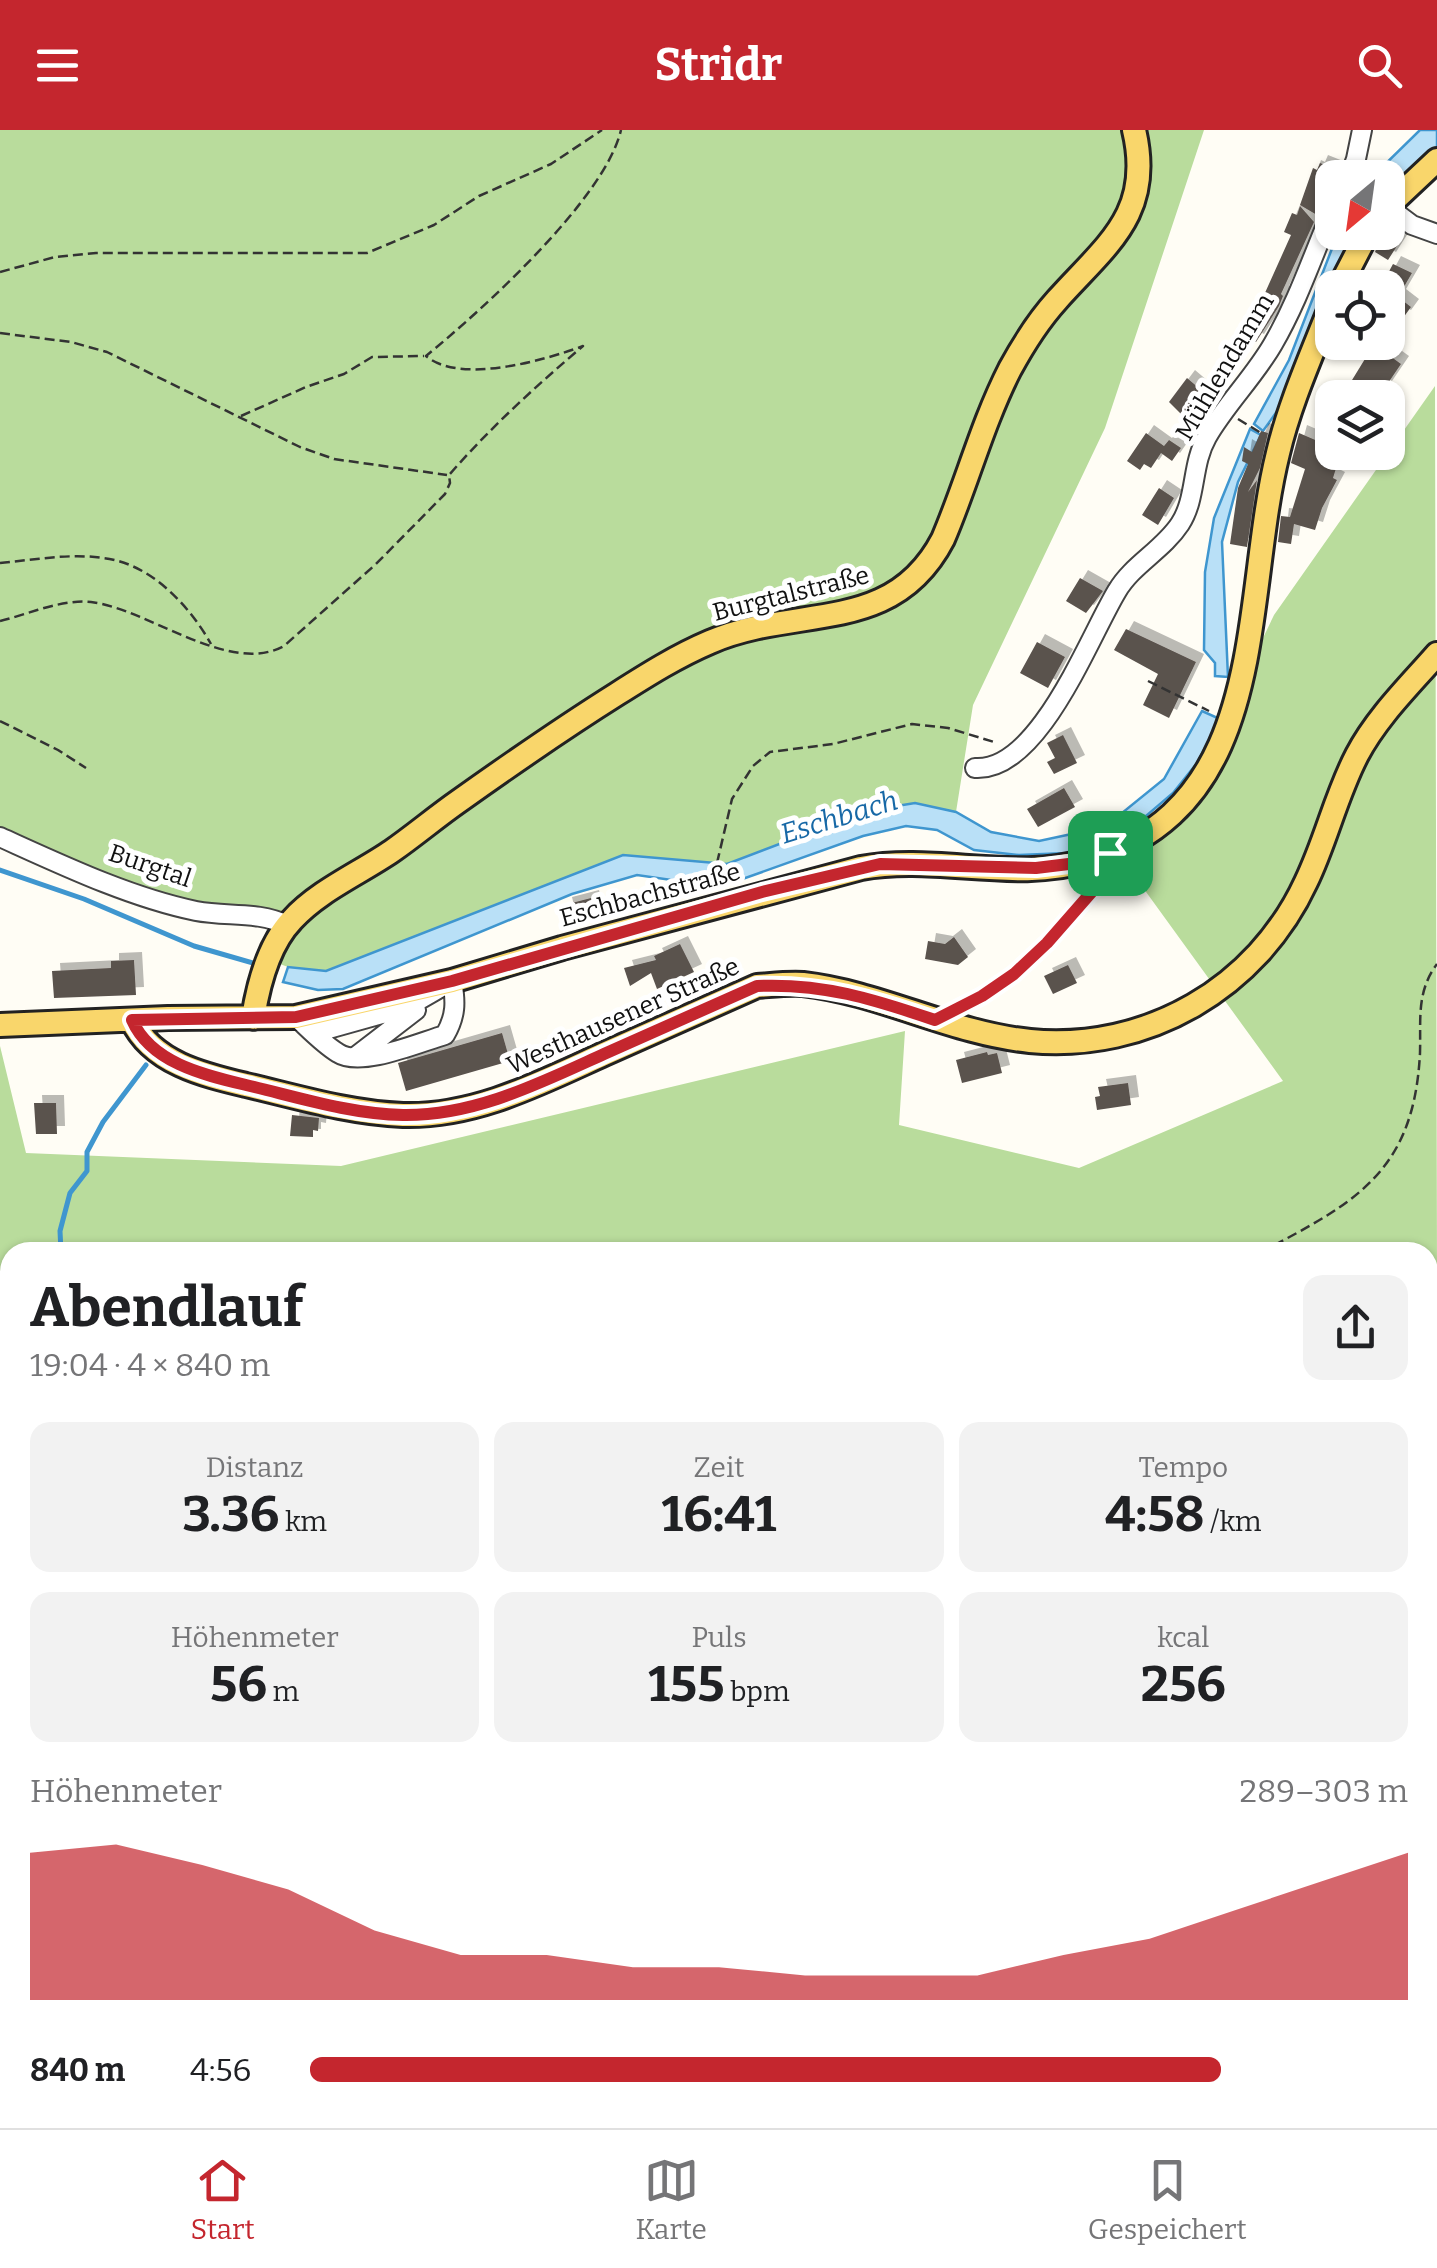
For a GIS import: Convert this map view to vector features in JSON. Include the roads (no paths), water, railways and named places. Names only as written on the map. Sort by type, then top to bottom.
[{"type":"main road","name":"Burgtalstraße","points":[[252,1018],[266,968],[287,925],[303,910],[582,716],[678,656],[748,628],[871,607],[916,578],[943,539],[987,418],[1017,356],[1050,308],[1103,254],[1124,224],[1138,176],[1134,130]]},
{"type":"main road","points":[[1405,191],[1437,160]]},
{"type":"main road","name":"Eschbachstraße","points":[[132,1020],[252,1018],[305,1025],[562,948],[862,868],[898,863],[1036,868],[1085,862],[1148,832],[1176,809],[1204,775],[1227,735],[1240,684],[1278,453],[1315,356]]},
{"type":"main road","name":"Westhausener Straße","points":[[132,1020],[150,1047],[195,1070],[341,1107],[400,1115],[460,1110],[516,1093],[757,986],[800,984],[872,999],[954,1027],[1030,1041],[1080,1042],[1118,1036],[1161,1022],[1219,990],[1261,953],[1306,882],[1356,757],[1383,714],[1437,654]]},
{"type":"main road","points":[[0,1024],[132,1020]]},
{"type":"street","points":[[1356,160],[1362,130]]},
{"type":"street","points":[[1405,220],[1437,234]]},
{"type":"street","name":"Mühlendamm","points":[[975,768],[995,766],[1020,750],[1068,684],[1118,587],[1180,525],[1191,499],[1200,451],[1224,411],[1272,347],[1316,250]]},
{"type":"street","name":"Burgtal","points":[[0,837],[172,904],[197,911],[270,916],[287,925]]},
{"type":"street","points":[[305,1025],[338,1053],[355,1057],[379,1055],[445,1034],[456,1004],[452,981],[355,1057]]},
{"type":"water","points":[[1420,130],[1437,130],[1437,150],[1405,179],[1405,160],[1389,160]]},
{"type":"water","points":[[1331,250],[1345,250],[1336,270],[1324,270]]},
{"type":"water","points":[[1315,293],[1315,322],[1290,393],[1263,431],[1254,424],[1289,360]]},
{"type":"water","points":[[1250,429],[1261,435],[1238,482],[1222,542],[1228,677],[1215,676],[1215,663],[1204,650],[1205,572],[1214,518]]},
{"type":"water","points":[[1202,711],[1220,719],[1197,763],[1173,793],[1139,822],[1102,844],[1067,853],[1019,855],[974,850],[937,830],[906,826],[863,836],[720,887],[637,875],[572,894],[343,989],[318,990],[283,982],[288,967],[326,971],[623,855],[727,864],[866,811],[915,803],[956,812],[991,832],[1039,841],[1081,832],[1111,822],[1164,779]]},
{"type":"waterway","name":"Eschbach","points":[[0,870],[84,899],[194,946],[260,965]]},
{"type":"waterway","points":[[61,1242],[70,1193],[87,1171],[87,1152],[103,1122],[146,1065]]}]
